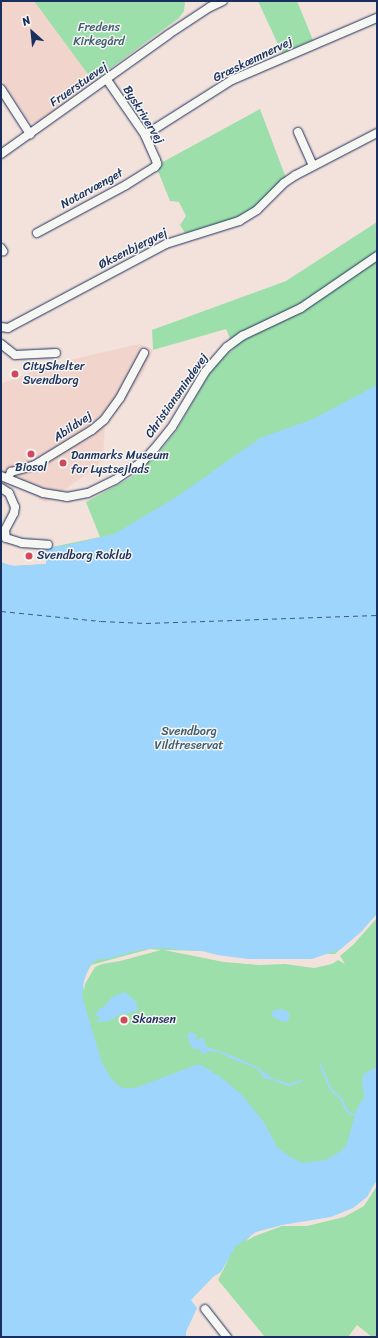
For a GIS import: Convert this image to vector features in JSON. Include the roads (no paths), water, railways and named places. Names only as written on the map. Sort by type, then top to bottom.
[{"type":"street","name":"Fruerstuevej","points":[[1,154],[107,80],[209,4],[223,1]]},
{"type":"street","name":"Græskæmnervej","points":[[145,135],[232,80],[377,18]]},
{"type":"street","name":"Byskrivervej","points":[[107,80],[145,135],[156,160],[156,164]]},
{"type":"street","points":[[1,89],[30,134]]},
{"type":"street","points":[[298,132],[314,166]]},
{"type":"street","name":"Øksenbjergvej","points":[[1,327],[8,328],[166,244],[238,221],[257,210],[284,184],[314,166],[377,133]]},
{"type":"street","name":"Notarvænget","points":[[37,233],[126,184],[155,167],[156,164]]},
{"type":"street","name":"Christiansmindevej","points":[[5,477],[43,493],[66,497],[88,493],[115,480],[142,460],[155,448],[172,427],[205,372],[227,347],[242,336],[301,308],[377,256]]},
{"type":"street","points":[[1,344],[16,355],[56,353]]},
{"type":"street","name":"Abildvej","points":[[5,477],[11,472],[35,465],[92,430],[104,420],[120,398],[144,353]]},
{"type":"street","points":[[1,488],[9,493],[14,507],[14,513],[5,530],[6,538],[22,543],[48,545]]},
{"type":"street","points":[[205,1309],[227,1337]]},
{"type":"water","name":"Svendborg Vildtreservat","points":[[377,385],[377,914],[361,932],[341,949],[312,959],[248,959],[217,955],[202,951],[155,948],[135,951],[107,959],[99,959],[92,963],[89,967],[84,981],[82,996],[102,1063],[112,1080],[122,1088],[135,1088],[196,1065],[201,1065],[222,1078],[244,1097],[265,1124],[277,1147],[290,1157],[303,1163],[326,1160],[341,1151],[347,1144],[357,1108],[364,1098],[362,1078],[365,1073],[377,1067],[377,1179],[367,1197],[353,1208],[331,1217],[282,1225],[256,1232],[235,1247],[221,1272],[213,1277],[191,1300],[197,1308],[186,1332],[186,1337],[1,1337],[1,563],[15,566],[46,564],[46,548],[68,545],[114,534],[178,496],[260,438],[311,420]]},
{"type":"water","points":[[125,992],[136,1002],[137,1011],[119,1015],[109,1021],[94,1022],[99,1019],[99,1015],[96,1017],[95,1016],[100,1008],[104,1007],[112,997]]},
{"type":"water","points":[[280,1009],[287,1011],[290,1015],[288,1021],[283,1022],[272,1016],[272,1011]]},
{"type":"water","points":[[190,1032],[197,1035],[195,1040],[204,1038],[205,1045],[209,1048],[221,1051],[257,1067],[275,1080],[263,1078],[263,1075],[256,1068],[230,1058],[220,1052],[208,1051],[204,1055],[199,1049],[192,1048],[187,1036]]},
{"type":"waterway","points":[[321,1065],[331,1089],[344,1102],[344,1105],[349,1113],[354,1115]]},
{"type":"waterway","points":[[275,1080],[289,1085],[301,1081]]},
{"type":"place","name":"CityShelter Svendborg","points":[[15,374]]},
{"type":"place","name":"Biosol","points":[[31,454]]},
{"type":"place","name":"Danmarks Museum for Lystsejlads","points":[[63,463]]},
{"type":"place","name":"Svendborg Roklub","points":[[29,556]]},
{"type":"place","name":"Skansen","points":[[124,1020]]},
{"type":"park label","name":"Fredens Kirkegård","points":[[99,35]]}]
